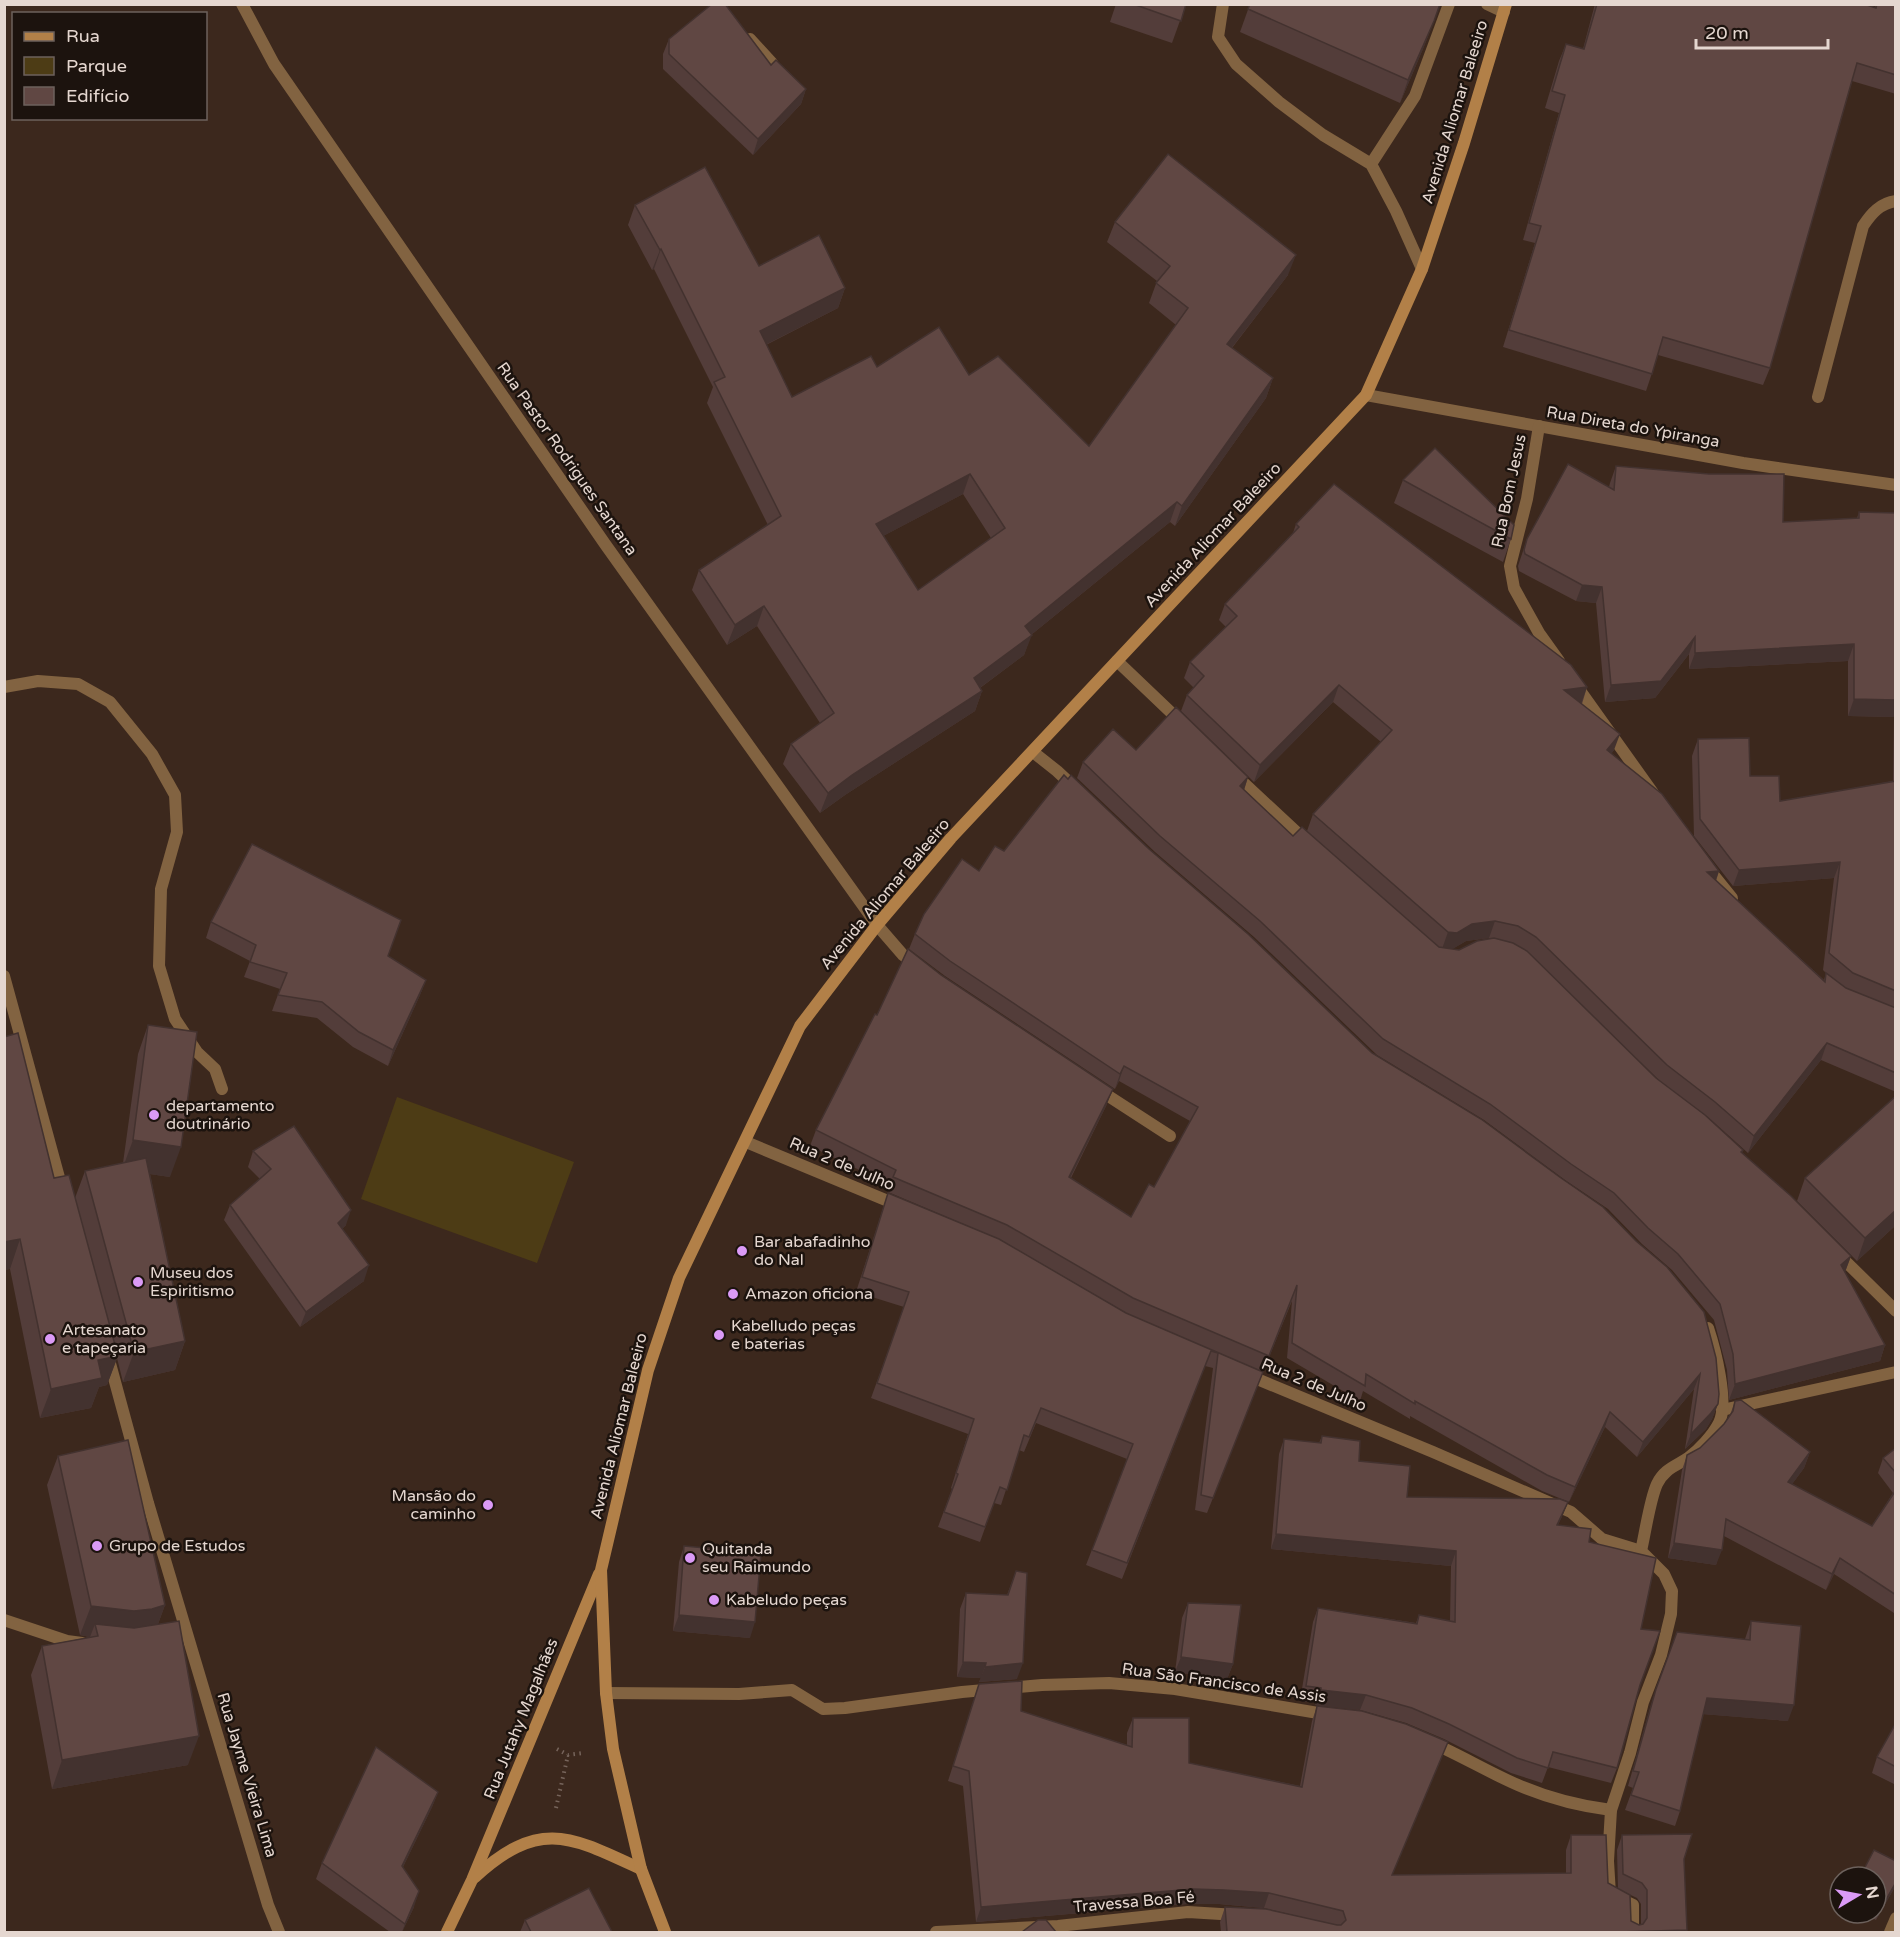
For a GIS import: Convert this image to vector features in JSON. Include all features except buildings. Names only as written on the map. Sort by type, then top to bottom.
[{"type":"main road","name":"Avenida Aliomar Baleeiro","points":[[664,1932],[641,1869],[613,1749],[606,1693],[600,1570],[648,1370],[679,1278],[800,1026],[877,925],[951,838],[1366,394],[1422,269],[1464,143],[1505,8]]},
{"type":"main road","name":"Rua Jutahy Magalhães","points":[[472,1880],[600,1570]]},
{"type":"main road","points":[[447,1932],[472,1880],[508,1851],[530,1841],[549,1838],[567,1839],[641,1869]]},
{"type":"street","name":"Rua Pastor Rodrigues Santana","points":[[242,4],[274,64],[605,544],[877,925],[903,955],[931,976]]},
{"type":"street","points":[[1223,4],[1218,37],[1236,64],[1279,102],[1314,128],[1371,164],[1396,211],[1422,269]]},
{"type":"street","points":[[1371,164],[1415,96],[1449,4]]},
{"type":"street","points":[[1487,4],[1505,8]]},
{"type":"street","points":[[742,30],[772,63]]},
{"type":"street","points":[[1818,398],[1863,226],[1874,210],[1890,201],[1896,201]]},
{"type":"street","name":"Rua Direta do Ypiranga","points":[[1366,394],[1743,464],[1896,485]]},
{"type":"street","name":"Rua Bom Jesus","points":[[1539,426],[1527,499],[1510,566],[1514,588],[1539,633],[1662,807]]},
{"type":"street","points":[[1117,661],[1190,731]]},
{"type":"street","points":[[4,687],[38,681],[78,684],[110,702],[152,754],[175,795],[177,832],[161,890],[159,966],[175,1019],[197,1052],[215,1069],[222,1089]]},
{"type":"street","points":[[1033,752],[1058,771],[1085,798]]},
{"type":"street","points":[[1223,763],[1314,848]]},
{"type":"street","points":[[1700,859],[1743,909]]},
{"type":"street","points":[[4,976],[67,1207]]},
{"type":"street","points":[[1089,1083],[1170,1136]]},
{"type":"street","name":"Rua 2 de Julho","points":[[746,1142],[909,1210]]},
{"type":"street","points":[[1824,1240],[1896,1311]]},
{"type":"street","points":[[1633,1932],[1633,1905],[1610,1894],[1608,1862],[1611,1810],[1630,1753],[1643,1702],[1661,1655],[1671,1614],[1672,1591],[1664,1574],[1641,1551],[1657,1484],[1668,1469],[1689,1457],[1712,1434],[1720,1422],[1722,1410],[1719,1372],[1706,1323],[1699,1314]]},
{"type":"street","name":"Rua Jayme Vieira Lima","points":[[104,1344],[181,1629],[265,1895],[279,1932]]},
{"type":"street","name":"Rua 2 de Julho","points":[[1230,1367],[1571,1512],[1602,1539],[1641,1551]]},
{"type":"street","points":[[1722,1410],[1896,1372]]},
{"type":"street","points":[[4,1620],[67,1641],[89,1645]]},
{"type":"street","name":"Rua São Francisco de Assis","points":[[606,1693],[739,1694],[792,1690],[823,1709],[962,1692],[1042,1685],[1109,1683],[1175,1689],[1346,1717]]},
{"type":"street","points":[[1421,1739],[1517,1785],[1549,1797],[1587,1807],[1611,1810]]},
{"type":"street","name":"Travessa Boa Fé","points":[[936,1932],[1058,1926],[1188,1912],[1252,1915]]},
{"type":"street","points":[[1890,1932],[1896,1918]]},
{"type":"path","points":[[533,1735],[568,1755],[613,1749]]},
{"type":"path","points":[[549,1838],[568,1755]]},
{"type":"green space","points":[[397,1097],[574,1162],[537,1263],[361,1199]]},
{"type":"place","name":"departamento doutrinário","points":[[154,1115]]},
{"type":"place","name":"Bar abafadinho do Nal","points":[[742,1251]]},
{"type":"place","name":"Museu dos Espiritismo","points":[[138,1282]]},
{"type":"place","name":"Amazon oficiona","points":[[733,1294]]},
{"type":"place","name":"Kabelludo peças e baterias","points":[[719,1335]]},
{"type":"place","name":"Artesanato e tapeçaria","points":[[50,1339]]},
{"type":"place","name":"Mansão do caminho","points":[[488,1505]]},
{"type":"place","name":"Grupo de Estudos","points":[[97,1546]]},
{"type":"place","name":"Quitanda seu Raimundo","points":[[690,1558]]},
{"type":"place","name":"Kabeludo peças","points":[[714,1600]]}]
